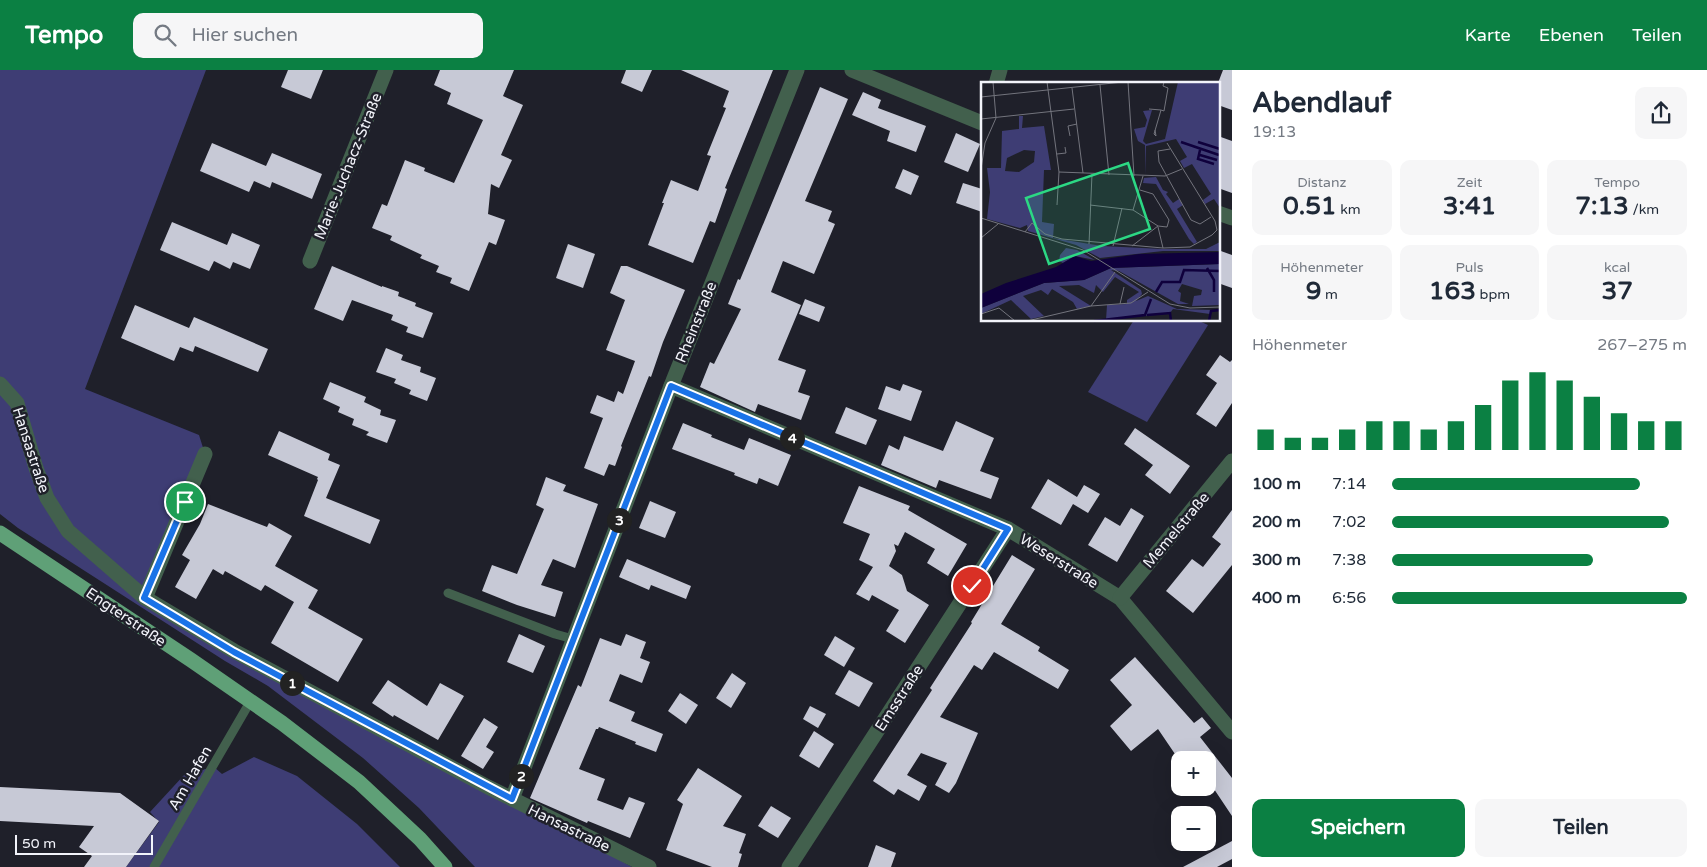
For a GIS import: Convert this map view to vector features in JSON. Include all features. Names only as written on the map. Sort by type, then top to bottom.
[{"type":"main road","name":"Engterstraße","points":[[0,533],[282,723],[359,782],[420,839],[445,867]]},
{"type":"street","name":"Marie-Juchacz-Straße","points":[[310,261],[386,70]]},
{"type":"street","name":"Rheinstraße","points":[[512,799],[671,386],[797,70]]},
{"type":"street","points":[[852,70],[981,123]]},
{"type":"street","points":[[1220,213],[1232,218]]},
{"type":"street","name":"Hansastraße","points":[[0,384],[17,403],[47,498],[68,531],[144,598],[234,652],[512,799],[649,867]]},
{"type":"street","name":"Weserstraße","points":[[671,386],[1008,529],[1120,598],[1232,732]]},
{"type":"street","points":[[144,598],[205,454]]},
{"type":"street","name":"Memelstraße","points":[[1120,598],[1232,461]]},
{"type":"street","name":"Emsstraße","points":[[789,867],[1008,529]]},
{"type":"lane","points":[[448,593],[573,640]]},
{"type":"lane","name":"Am Hafen","points":[[154,867],[250,702]]},
{"type":"shaded area","points":[[0,70],[206,70],[85,389],[199,435],[205,454],[145,598],[512,799],[632,867],[475,867],[419,808],[363,758],[268,686],[225,661],[18,528],[0,514]]},
{"type":"shaded area","points":[[1133,321],[1199,321],[1208,325],[1147,422],[1088,392]]},
{"type":"shaded area","points":[[254,757],[297,776],[357,824],[400,867],[126,867],[159,822],[150,812],[185,774],[214,767],[222,774]]},
{"type":"building","points":[[288,70],[323,70],[311,99],[281,87]]},
{"type":"building","points":[[440,70],[514,70],[503,96],[523,105],[501,155],[512,160],[499,188],[491,184],[488,214],[505,220],[496,245],[489,242],[469,291],[450,283],[452,278],[436,272],[439,266],[420,258],[422,255],[390,240],[392,236],[372,228],[382,204],[387,206],[405,160],[425,168],[424,171],[454,183],[483,120],[447,104],[451,93],[434,85]]},
{"type":"building","points":[[626,70],[652,70],[642,92],[621,83]]},
{"type":"building","points":[[681,70],[773,70],[725,188],[727,189],[715,223],[710,221],[693,263],[648,245],[671,180],[698,191],[711,156],[707,155],[726,108],[723,107],[729,91]]},
{"type":"building","points":[[1223,70],[1232,70],[1232,110],[1220,106],[1220,82],[1218,82]]},
{"type":"building","points":[[820,87],[848,99],[805,201],[832,211],[828,221],[835,224],[814,274],[783,261],[771,292],[801,305],[778,360],[806,370],[798,392],[810,396],[801,420],[758,404],[755,412],[700,387],[710,362],[714,364],[741,309],[728,304],[738,279],[740,280]]},
{"type":"building","points":[[863,92],[881,100],[878,108],[926,126],[916,152],[887,141],[890,131],[852,115]]},
{"type":"building","points":[[956,133],[980,144],[968,172],[944,162]]},
{"type":"building","points":[[1220,137],[1232,141],[1232,193],[1220,189]]},
{"type":"building","points":[[212,143],[266,166],[272,153],[322,174],[312,199],[272,182],[270,188],[254,181],[249,192],[200,171]]},
{"type":"building","points":[[903,169],[919,176],[911,195],[895,188]]},
{"type":"building","points":[[963,183],[981,189],[981,212],[956,203]]},
{"type":"building","points":[[172,222],[227,245],[232,233],[260,245],[250,269],[233,262],[230,269],[214,261],[209,271],[160,250]]},
{"type":"building","points":[[568,244],[595,254],[583,288],[556,278]]},
{"type":"building","points":[[1220,251],[1232,255],[1232,288],[1220,284]]},
{"type":"building","points":[[332,266],[399,292],[398,296],[416,303],[415,306],[433,313],[423,338],[406,332],[408,327],[391,320],[393,315],[352,300],[343,321],[314,309]]},
{"type":"building","points":[[621,266],[627,266],[685,290],[663,342],[651,377],[649,376],[621,446],[615,466],[609,464],[604,476],[584,468],[603,418],[590,413],[597,395],[614,402],[618,391],[623,394],[635,361],[606,350],[625,300],[610,293]]},
{"type":"building","points":[[805,299],[825,307],[819,322],[799,314]]},
{"type":"building","points":[[135,305],[189,328],[194,317],[268,349],[258,372],[195,346],[193,352],[180,347],[174,361],[121,338]]},
{"type":"building","points":[[386,348],[403,355],[401,360],[421,367],[420,372],[436,378],[427,401],[409,394],[411,390],[394,383],[396,379],[376,372]]},
{"type":"building","points":[[1220,355],[1230,362],[1232,360],[1232,403],[1216,427],[1196,414],[1217,383],[1206,375]]},
{"type":"building","points":[[330,382],[366,397],[364,402],[381,410],[380,415],[396,420],[387,443],[366,435],[369,432],[352,425],[354,419],[338,412],[340,407],[323,399]]},
{"type":"building","points":[[903,384],[922,391],[911,421],[878,409],[886,386],[900,391]]},
{"type":"building","points":[[846,407],[877,420],[866,445],[835,433]]},
{"type":"building","points":[[956,421],[994,438],[980,471],[999,478],[991,499],[939,480],[936,488],[881,465],[889,445],[899,450],[904,436],[943,451]]},
{"type":"building","points":[[683,423],[744,450],[749,438],[791,455],[778,486],[759,478],[757,484],[734,475],[735,473],[672,449]]},
{"type":"building","points":[[1135,428],[1190,466],[1170,494],[1145,475],[1153,465],[1124,444]]},
{"type":"building","points":[[279,431],[330,454],[328,460],[340,465],[326,498],[380,520],[370,544],[304,516],[318,477],[268,455]]},
{"type":"building","points":[[546,477],[566,485],[563,491],[598,504],[575,568],[553,559],[541,585],[563,592],[555,617],[482,591],[492,565],[517,574],[544,509],[536,505]]},
{"type":"building","points":[[1048,479],[1077,497],[1084,485],[1100,494],[1088,513],[1073,504],[1061,525],[1031,508]]},
{"type":"building","points":[[859,486],[910,506],[908,510],[967,544],[948,576],[927,563],[935,549],[905,532],[898,546],[894,544],[896,551],[889,566],[902,575],[907,591],[929,605],[905,643],[886,631],[899,610],[872,595],[869,601],[856,594],[873,567],[859,560],[870,534],[843,523]]},
{"type":"building","points":[[650,501],[676,512],[665,538],[639,528]]},
{"type":"building","points":[[208,504],[267,527],[269,523],[292,536],[275,566],[318,590],[308,608],[363,639],[338,682],[271,643],[294,602],[265,585],[261,591],[225,571],[223,575],[213,569],[196,599],[175,587],[190,560],[182,555],[200,524]]},
{"type":"building","points":[[1131,508],[1144,516],[1117,562],[1088,545],[1105,517],[1120,526]]},
{"type":"building","points":[[1232,510],[1232,565],[1193,613],[1166,591],[1192,559],[1203,567],[1221,544],[1212,537]]},
{"type":"building","points":[[1012,555],[1035,569],[1001,624],[1040,647],[1038,651],[1069,670],[1058,689],[994,652],[982,670],[974,665],[940,717],[978,733],[956,783],[949,793],[935,785],[947,763],[921,753],[907,775],[927,786],[919,801],[898,789],[894,795],[873,781],[932,690],[930,688],[972,623]]},
{"type":"building","points":[[627,559],[691,586],[686,599],[651,585],[649,590],[619,577]]},
{"type":"building","points":[[519,634],[545,646],[533,673],[507,662]]},
{"type":"building","points":[[626,634],[646,642],[640,658],[650,662],[642,683],[620,674],[609,701],[635,712],[631,721],[663,734],[656,752],[599,727],[596,729],[579,769],[605,779],[597,800],[623,810],[629,797],[645,803],[630,838],[588,821],[587,823],[530,798],[578,685],[581,687],[600,638],[621,646]]},
{"type":"building","points":[[835,636],[855,648],[844,667],[824,655]]},
{"type":"building","points":[[1135,657],[1194,723],[1202,717],[1211,728],[1200,737],[1211,751],[1173,751],[1158,729],[1131,751],[1110,726],[1132,705],[1110,680]]},
{"type":"building","points":[[849,670],[873,683],[859,707],[835,694]]},
{"type":"building","points":[[732,673],[746,683],[731,708],[716,698]]},
{"type":"building","points":[[388,680],[427,706],[440,683],[464,696],[438,740],[394,715],[393,717],[372,703]]},
{"type":"building","points":[[680,693],[698,705],[686,724],[668,711]]},
{"type":"building","points":[[810,706],[826,714],[818,728],[803,719]]},
{"type":"building","points":[[484,718],[498,727],[486,747],[494,752],[483,769],[461,756]]},
{"type":"building","points":[[814,731],[834,744],[819,768],[799,756]]},
{"type":"building","points":[[1216,758],[1232,778],[1232,816],[1216,792]]},
{"type":"building","points":[[698,768],[742,796],[723,826],[746,834],[739,853],[742,854],[738,867],[712,867],[666,850],[683,804],[677,800]]},
{"type":"building","points":[[0,787],[120,793],[159,821],[126,867],[84,867],[92,856],[79,847],[94,826],[0,821]]},
{"type":"building","points":[[771,806],[791,818],[778,838],[758,826]]},
{"type":"building","points":[[1232,841],[1232,859],[1217,867],[1183,867],[1216,851]]},
{"type":"building","points":[[876,845],[896,853],[891,867],[868,867]]},
{"type":"route","points":[[185,502],[144,598],[234,652],[512,799],[671,386],[1008,529],[972,586]]}]
